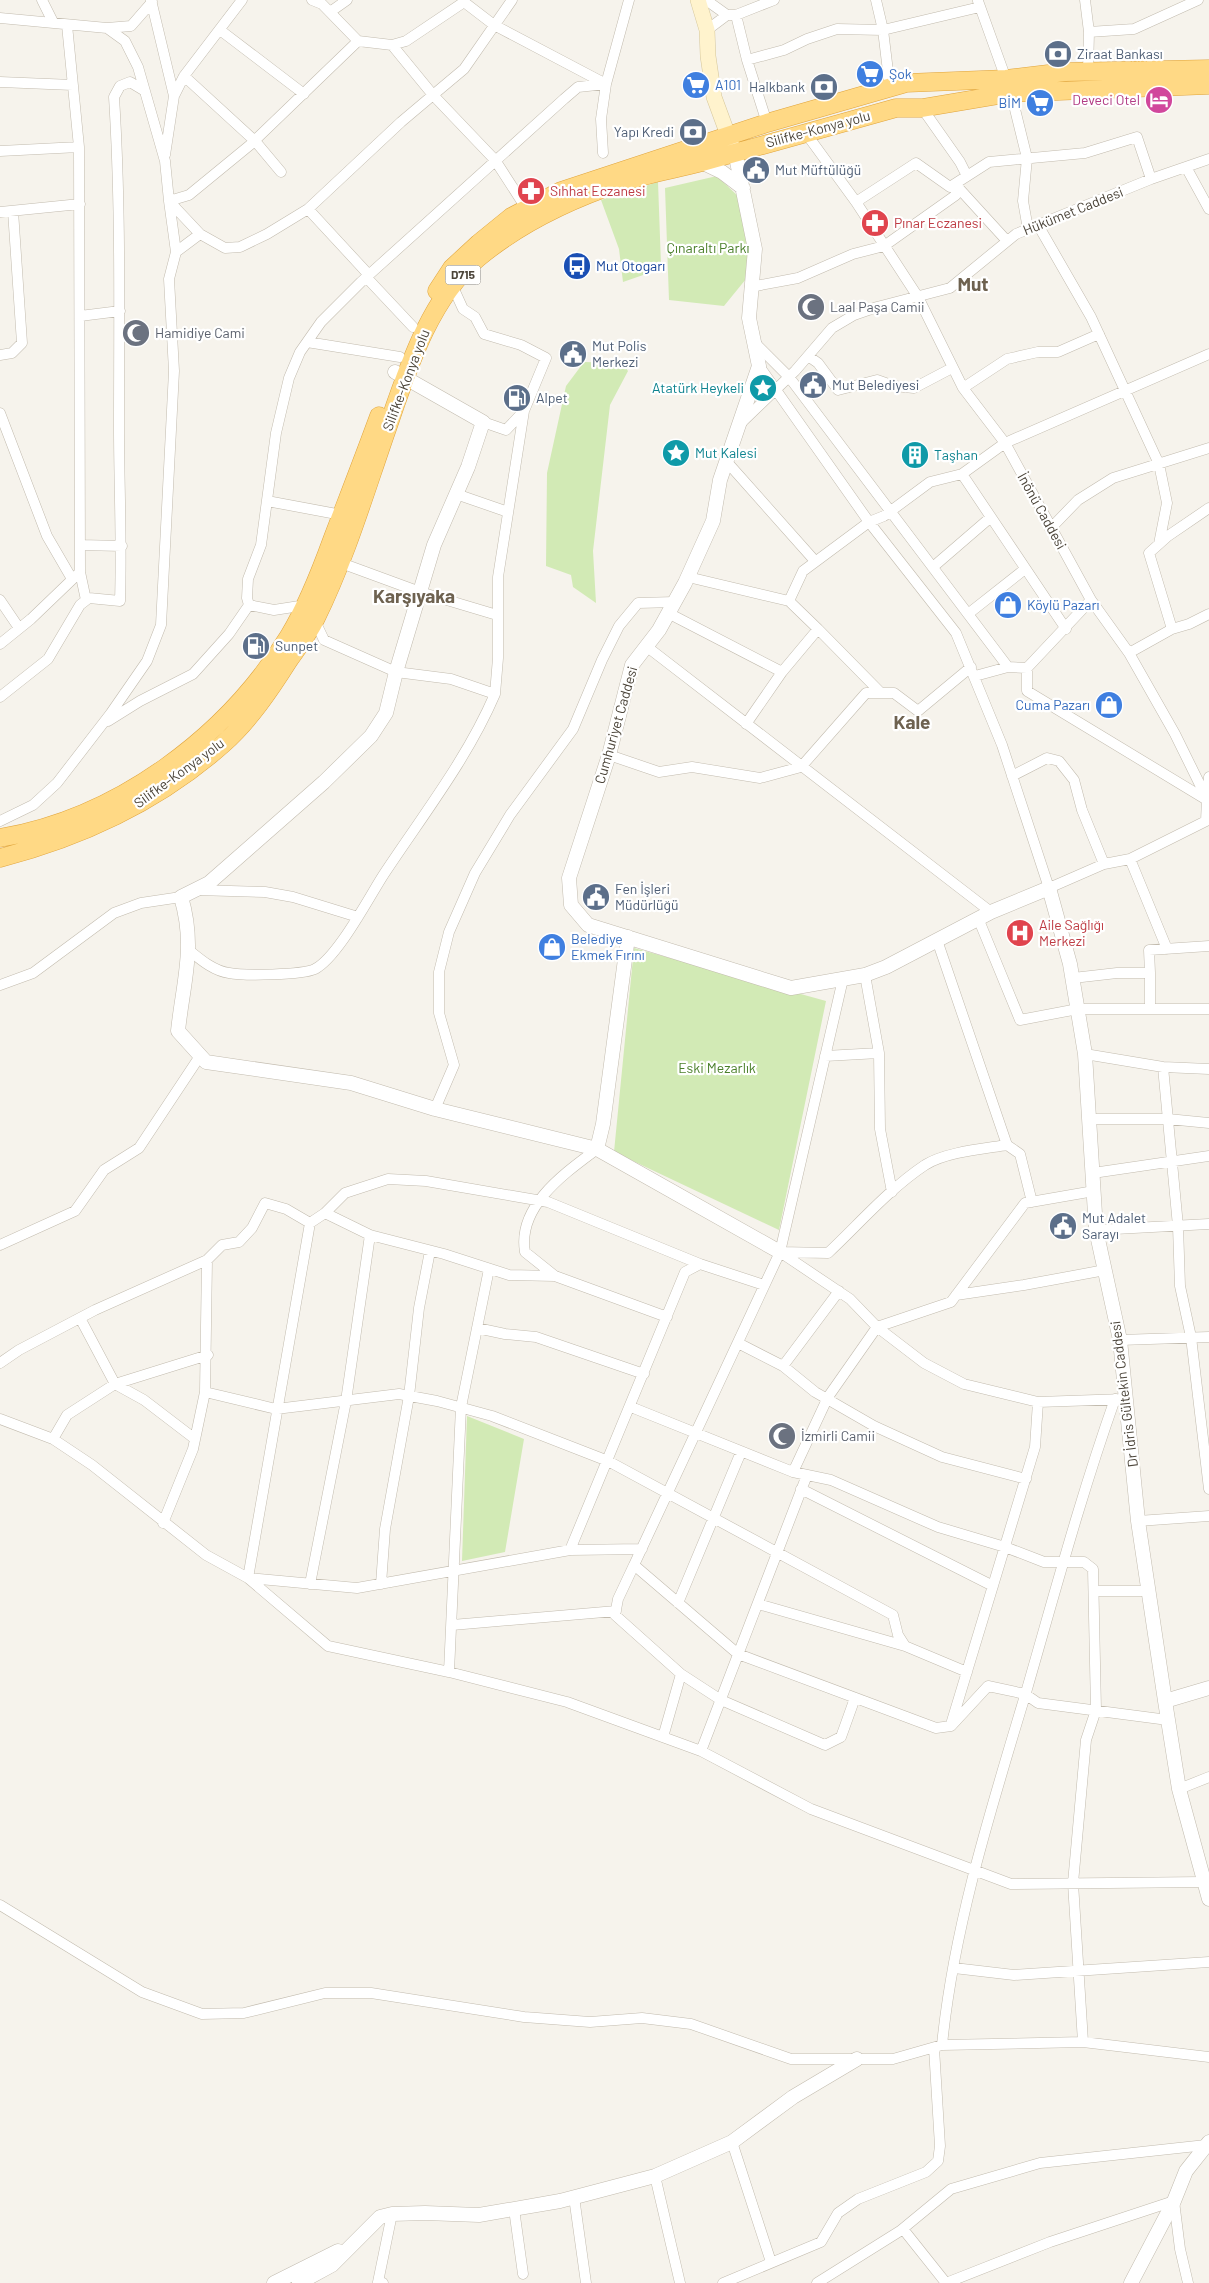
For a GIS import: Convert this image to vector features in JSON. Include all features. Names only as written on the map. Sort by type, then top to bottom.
[{"type":"highway","name":"Silifke-Konya yolu","points":[[0,858],[37,849],[84,831],[134,807],[223,744],[256,707],[315,622],[341,563],[414,327],[452,268],[478,243],[526,208],[561,191],[608,173],[732,144],[804,132],[896,108],[922,108],[1008,86],[1088,70],[1209,69]]},
{"type":"highway","name":"Silifke-Konya yolu","points":[[0,838],[50,826],[95,808],[146,781],[196,744],[240,704],[290,635],[306,605],[400,369],[453,287],[475,260],[514,231],[622,182],[701,162],[766,123],[906,83],[1008,86],[1209,85]]},
{"type":"main road","points":[[688,0],[708,56]]},
{"type":"main road","points":[[698,0],[707,30],[708,56],[714,97],[732,144]]},
{"type":"street","points":[[42,0],[52,22]]},
{"type":"street","points":[[165,160],[174,96],[184,76],[242,0]]},
{"type":"street","points":[[312,0],[322,4],[358,41],[392,45],[406,41],[465,1],[494,25],[606,84]]},
{"type":"street","points":[[330,12],[347,0]]},
{"type":"street","points":[[169,201],[200,234],[226,248],[240,247],[267,234],[308,209],[400,122],[464,69],[512,0]]},
{"type":"street","points":[[604,153],[602,119],[606,84],[629,0]]},
{"type":"street","points":[[706,0],[732,15],[766,123]]},
{"type":"street","points":[[707,30],[732,15],[774,0]]},
{"type":"street","points":[[876,0],[883,30],[890,88]]},
{"type":"street","points":[[1085,0],[1089,32],[1088,70]]},
{"type":"street","points":[[1089,32],[1134,29],[1198,0]]},
{"type":"street","points":[[0,18],[107,28],[131,26],[151,1]]},
{"type":"street","points":[[151,1],[174,96]]},
{"type":"street","points":[[747,60],[784,50],[807,39],[838,29],[883,30],[979,3],[1008,86],[1028,158],[1023,201],[1028,229]]},
{"type":"street","points":[[66,25],[79,148],[80,572],[86,600]]},
{"type":"street","points":[[0,821],[33,805],[57,783],[102,725],[147,661],[161,625],[174,372],[169,279],[176,252],[165,160],[138,67],[125,41],[107,28]]},
{"type":"street","points":[[220,30],[304,94]]},
{"type":"street","points":[[169,201],[189,194],[255,141],[358,41]]},
{"type":"street","points":[[392,45],[433,95],[495,160],[526,208]]},
{"type":"street","points":[[184,76],[255,141],[281,172]]},
{"type":"street","points":[[0,82],[73,85]]},
{"type":"street","points":[[0,697],[48,659],[80,605],[88,598],[120,602],[122,546],[119,428],[120,311],[114,97],[120,86],[130,82],[145,91]]},
{"type":"street","points":[[249,605],[247,598],[248,579],[261,545],[276,433],[285,395],[300,352],[321,322],[367,276],[578,87],[606,84]]},
{"type":"street","points":[[922,108],[960,162],[966,176]]},
{"type":"street","name":"İnönü Caddesi","points":[[804,132],[856,202],[918,297],[963,388],[1005,444],[1091,600],[1129,653],[1175,734],[1208,800]]},
{"type":"street","points":[[856,202],[916,163],[950,187],[989,162],[1085,153],[1137,137],[1151,180]]},
{"type":"street","points":[[732,144],[755,249],[750,287],[749,318],[759,366],[869,522],[956,633],[973,671],[1012,776],[1049,888]]},
{"type":"street","points":[[0,152],[79,148]]},
{"type":"street","name":"Hükümet Caddesi","points":[[738,426],[789,377],[832,328],[854,315],[950,288],[1016,234],[1209,159]]},
{"type":"street","points":[[701,162],[722,172],[743,188]]},
{"type":"street","points":[[1186,167],[1209,209]]},
{"type":"street","points":[[955,184],[1007,241]]},
{"type":"street","points":[[750,287],[798,278],[853,254],[884,246],[956,195],[955,184]]},
{"type":"street","points":[[0,212],[80,204]]},
{"type":"street","points":[[308,209],[414,327]]},
{"type":"street","points":[[0,355],[12,353],[22,343],[13,211]]},
{"type":"street","points":[[1038,225],[1099,334],[1159,464],[1167,503],[1158,544]]},
{"type":"street","points":[[176,252],[200,234]]},
{"type":"street","points":[[190,951],[207,964],[228,973],[283,974],[315,969],[329,956],[358,917],[476,736],[495,694],[498,658],[498,577],[524,411],[546,358],[521,345],[484,334],[476,318],[463,309],[453,287]]},
{"type":"street","points":[[80,316],[120,311]]},
{"type":"street","points":[[963,388],[1007,359],[1038,352],[1058,352],[1099,334]]},
{"type":"street","points":[[307,342],[400,369],[483,422],[506,430],[524,411]]},
{"type":"street","points":[[754,342],[789,377],[1008,667]]},
{"type":"street","points":[[789,601],[802,571],[869,522],[890,512],[930,482],[962,474],[1005,444],[1209,354]]},
{"type":"street","points":[[808,356],[818,363],[838,390],[878,380],[894,386],[914,388],[952,368]]},
{"type":"street","name":"Cumhuriyet Caddesi","points":[[759,366],[720,480],[713,521],[672,608],[632,665],[609,755],[570,878],[570,905],[588,925],[791,988],[843,979]]},
{"type":"street","points":[[0,413],[47,536],[72,579]]},
{"type":"street","points":[[0,985],[33,973],[114,913],[141,903],[181,898],[208,883],[324,782],[371,736],[386,713],[396,672],[434,545],[468,466],[483,422]]},
{"type":"street","points":[[1050,528],[1078,500],[1114,478],[1209,448]]},
{"type":"street","points":[[727,462],[815,562]]},
{"type":"street","points":[[962,474],[1066,629]]},
{"type":"street","points":[[456,494],[508,512]]},
{"type":"street","points":[[267,501],[342,515]]},
{"type":"street","points":[[1172,629],[1149,553],[1158,544],[1209,508]]},
{"type":"street","points":[[933,567],[990,517]]},
{"type":"street","points":[[80,545],[122,546]]},
{"type":"street","points":[[341,563],[420,592],[497,615]]},
{"type":"street","points":[[968,614],[1026,569]]},
{"type":"street","points":[[0,644],[80,572]]},
{"type":"street","points":[[688,577],[789,601],[880,693]]},
{"type":"street","points":[[0,600],[19,628]]},
{"type":"street","points":[[1091,600],[1066,629],[1027,668],[1027,691],[1208,800]]},
{"type":"street","points":[[434,1109],[454,1065],[439,1013],[439,972],[449,932],[475,873],[510,815],[573,729],[618,626],[638,603],[672,608],[782,672]]},
{"type":"street","points":[[102,725],[140,701],[193,674],[229,634],[249,605]]},
{"type":"street","points":[[249,605],[274,610],[306,605]]},
{"type":"street","points":[[1129,653],[1172,629],[1189,624],[1209,614]]},
{"type":"street","points":[[315,622],[324,640],[396,672],[451,679],[495,694]]},
{"type":"street","points":[[746,724],[782,672],[818,630]]},
{"type":"street","points":[[646,646],[801,767],[984,915],[1020,1020],[1078,1009],[1209,1009]]},
{"type":"street","points":[[609,755],[659,772],[692,767],[760,778],[801,767],[866,693],[894,694],[918,712],[973,671],[1008,667],[1027,668]]},
{"type":"street","points":[[1012,776],[1047,758],[1059,761],[1074,780],[1082,810],[1104,864]]},
{"type":"street","points":[[855,1698],[841,1736],[825,1745],[721,1700],[681,1674],[615,1615],[618,1599],[780,1252],[843,979],[865,975],[984,915],[1104,864],[1130,859],[1206,821],[1209,777]]},
{"type":"street","points":[[1130,859],[1167,949]]},
{"type":"street","name":"Dr İdris Gültekin Caddesi","points":[[1049,888],[1073,978],[1085,1054],[1096,1230],[1120,1340],[1120,1399],[1164,1701],[1179,1789],[1204,1866],[1203,1882],[1209,1899]]},
{"type":"street","points":[[195,890],[265,892],[293,897],[358,917]]},
{"type":"street","points":[[181,898],[186,913],[190,951],[178,1031],[206,1062],[351,1083],[434,1109],[597,1150],[780,1252],[850,1299],[877,1327],[924,1363],[964,1384],[1038,1402],[1120,1399],[1090,1468],[975,1870],[947,1994],[938,2046],[940,2146],[938,2161],[926,2172],[858,2199],[838,2213],[821,2242],[723,2283]]},
{"type":"street","points":[[628,937],[603,1124],[597,1150],[567,1171],[538,1200],[522,1238],[525,1252],[555,1276],[667,1317]]},
{"type":"street","points":[[937,940],[1006,1145],[1020,1154],[1032,1202]]},
{"type":"street","points":[[1150,1009],[1149,950],[1209,946]]},
{"type":"street","points":[[1073,978],[1117,973],[1150,973]]},
{"type":"street","points":[[865,975],[878,1053],[880,1128],[892,1192]]},
{"type":"street","points":[[825,1056],[878,1053]]},
{"type":"street","points":[[1085,1054],[1163,1067],[1209,1069]]},
{"type":"street","points":[[0,1245],[75,1211],[104,1170],[139,1148],[200,1056]]},
{"type":"street","points":[[1163,1067],[1178,1226],[1180,1286],[1191,1338],[1209,1489]]},
{"type":"street","points":[[1090,1119],[1168,1120],[1209,1123]]},
{"type":"street","points":[[780,1252],[828,1253],[892,1192],[926,1164],[960,1153],[1006,1145]]},
{"type":"street","points":[[1093,1173],[1209,1156]]},
{"type":"street","points":[[248,1578],[310,1223],[325,1213],[345,1193],[388,1179],[426,1181],[548,1202],[700,1264],[764,1285]]},
{"type":"street","points":[[793,1472],[828,1397],[877,1327],[951,1302],[1025,1203],[1094,1191]]},
{"type":"street","points":[[0,1364],[19,1350],[80,1318],[207,1260],[222,1245],[239,1242],[252,1228],[265,1203],[286,1210],[310,1223]]},
{"type":"street","points":[[325,1213],[370,1235],[509,1275],[555,1276]]},
{"type":"street","points":[[1096,1230],[1209,1224]]},
{"type":"street","points":[[310,1584],[346,1400],[370,1235]]},
{"type":"street","points":[[381,1584],[385,1529],[409,1396],[419,1308],[430,1251]]},
{"type":"street","points":[[163,1522],[195,1440],[205,1392],[208,1355],[207,1260]]},
{"type":"street","points":[[570,1550],[631,1407],[685,1272],[700,1264]]},
{"type":"street","points":[[449,1672],[460,1407],[489,1269]]},
{"type":"street","points":[[956,1295],[1105,1270]]},
{"type":"street","points":[[783,1366],[838,1292]]},
{"type":"street","points":[[80,1318],[115,1384],[144,1400],[195,1440]]},
{"type":"street","points":[[477,1328],[505,1334],[536,1337],[644,1374]]},
{"type":"street","points":[[1120,1340],[1209,1337]]},
{"type":"street","points":[[738,1343],[783,1366],[815,1392],[828,1397],[874,1426],[942,1457],[1026,1479]]},
{"type":"street","points":[[53,1439],[67,1415],[115,1384],[208,1355]]},
{"type":"street","points":[[205,1392],[276,1409],[399,1394],[492,1416],[608,1461],[893,1615],[898,1635],[905,1646]]},
{"type":"street","points":[[951,1726],[1035,1447],[1038,1402]]},
{"type":"street","points":[[631,1407],[793,1472],[831,1480],[938,1527],[1005,1547],[1044,1562],[1084,1562],[1093,1568],[1096,1710],[1086,1740],[1073,1883],[1083,2042]]},
{"type":"street","points":[[0,1419],[53,1439],[92,1465],[206,1555],[248,1578],[328,1646],[449,1672],[567,1702],[701,1751],[811,1809],[1011,1884],[1203,1882]]},
{"type":"street","points":[[678,1603],[741,1452]]},
{"type":"street","points":[[701,1751],[807,1475]]},
{"type":"street","points":[[801,1489],[993,1586]]},
{"type":"street","points":[[1138,1521],[1209,1516]]},
{"type":"street","points":[[248,1578],[357,1588],[570,1550],[642,1548]]},
{"type":"street","points":[[634,1566],[738,1654],[936,1728],[951,1726],[988,1686],[1025,1694],[1038,1703],[1168,1720]]},
{"type":"street","points":[[1094,1591],[1149,1591]]},
{"type":"street","points":[[758,1604],[905,1646],[967,1672]]},
{"type":"street","points":[[452,1625],[616,1611]]},
{"type":"street","points":[[663,1737],[681,1674]]},
{"type":"street","points":[[1164,1701],[1209,1688]]},
{"type":"street","points":[[1179,1789],[1209,1777]]},
{"type":"street","points":[[0,1905],[142,1992],[202,2014],[244,2013],[325,1993],[371,1993],[524,2017],[590,2022],[642,2018],[691,2024],[791,2059],[893,2059],[938,2046],[1083,2042],[1209,2057]]},
{"type":"street","points":[[954,1968],[1014,1975],[1209,1962]]},
{"type":"street","points":[[300,2283],[332,2265],[380,2217],[392,2214],[479,2214],[514,2209],[574,2197],[656,2176],[732,2142],[793,2097],[857,2058]]},
{"type":"street","points":[[732,2142],[771,2262]]},
{"type":"street","points":[[1131,2283],[1174,2201],[1186,2171],[1208,2144]]},
{"type":"street","points":[[817,2283],[903,2229],[951,2189],[1040,2163],[1208,2144]]},
{"type":"street","points":[[656,2176],[680,2283]]},
{"type":"street","points":[[574,2197],[586,2283]]},
{"type":"street","points":[[903,2229],[946,2283],[1050,2242],[1174,2201]]},
{"type":"street","points":[[1174,2201],[1180,2249],[1188,2283]]},
{"type":"street","points":[[514,2209],[523,2274]]},
{"type":"street","points":[[383,2283],[378,2282],[392,2214]]},
{"type":"street","points":[[274,2283],[329,2257],[362,2236]]},
{"type":"green space","name":"Çınaraltı Parkı","points":[[717,176],[742,200],[749,248],[746,279],[724,306],[669,300],[665,188]]},
{"type":"green space","points":[[658,182],[661,265],[646,274],[623,282],[619,249],[601,200]]},
{"type":"green space","points":[[584,362],[622,363],[628,371],[610,405],[593,551],[596,603],[573,587],[571,575],[546,566],[547,473],[566,386]]},
{"type":"green space","name":"Eski Mezarlık","points":[[634,948],[826,1001],[779,1230],[614,1152]]},
{"type":"green space","points":[[467,1416],[524,1439],[505,1552],[462,1561]]},
{"type":"place","name":"Ziraat Bankası","points":[[1058,54]]},
{"type":"place","name":"Şok","points":[[870,74]]},
{"type":"place","name":"A101","points":[[696,85]]},
{"type":"place","name":"Halkbank","points":[[824,87]]},
{"type":"place","name":"Deveci Otel","points":[[1159,100]]},
{"type":"place","name":"BİM","points":[[1040,103]]},
{"type":"place","name":"Yapı Kredi","points":[[693,132]]},
{"type":"place","name":"Mut Müftülüğü","points":[[756,170]]},
{"type":"place","name":"Sıhhat Eczanesi","points":[[531,191]]},
{"type":"place","name":"Pınar Eczanesi","points":[[875,223]]},
{"type":"place","name":"Mut Otogarı","points":[[577,266]]},
{"type":"place","name":"Laal Paşa Camii","points":[[811,307]]},
{"type":"place","name":"Hamidiye Cami","points":[[136,333]]},
{"type":"place","name":"Mut Polis Merkezi","points":[[573,354]]},
{"type":"place","name":"Mut Belediyesi","points":[[813,385]]},
{"type":"place","name":"Atatürk Heykeli","points":[[763,388]]},
{"type":"place","name":"Alpet","points":[[517,398]]},
{"type":"place","name":"Mut Kalesi","points":[[676,453]]},
{"type":"place","name":"Taşhan","points":[[915,455]]},
{"type":"place","name":"Köylü Pazarı","points":[[1008,605]]},
{"type":"place","name":"Sunpet","points":[[256,646]]},
{"type":"place","name":"Cuma Pazarı","points":[[1109,705]]},
{"type":"place","name":"Fen İşleri Müdürlüğü","points":[[596,897]]},
{"type":"place","name":"Aile Sağlığı Merkezi","points":[[1020,933]]},
{"type":"place","name":"Belediye Ekmek Fırını","points":[[552,947]]},
{"type":"place","name":"Mut Adalet Sarayı","points":[[1063,1226]]},
{"type":"place","name":"İzmirli Camii","points":[[782,1436]]},
{"type":"district","name":"Mut","points":[[973,284]]},
{"type":"district","name":"Karşıyaka","points":[[414,596]]},
{"type":"district","name":"Kale","points":[[912,722]]}]
